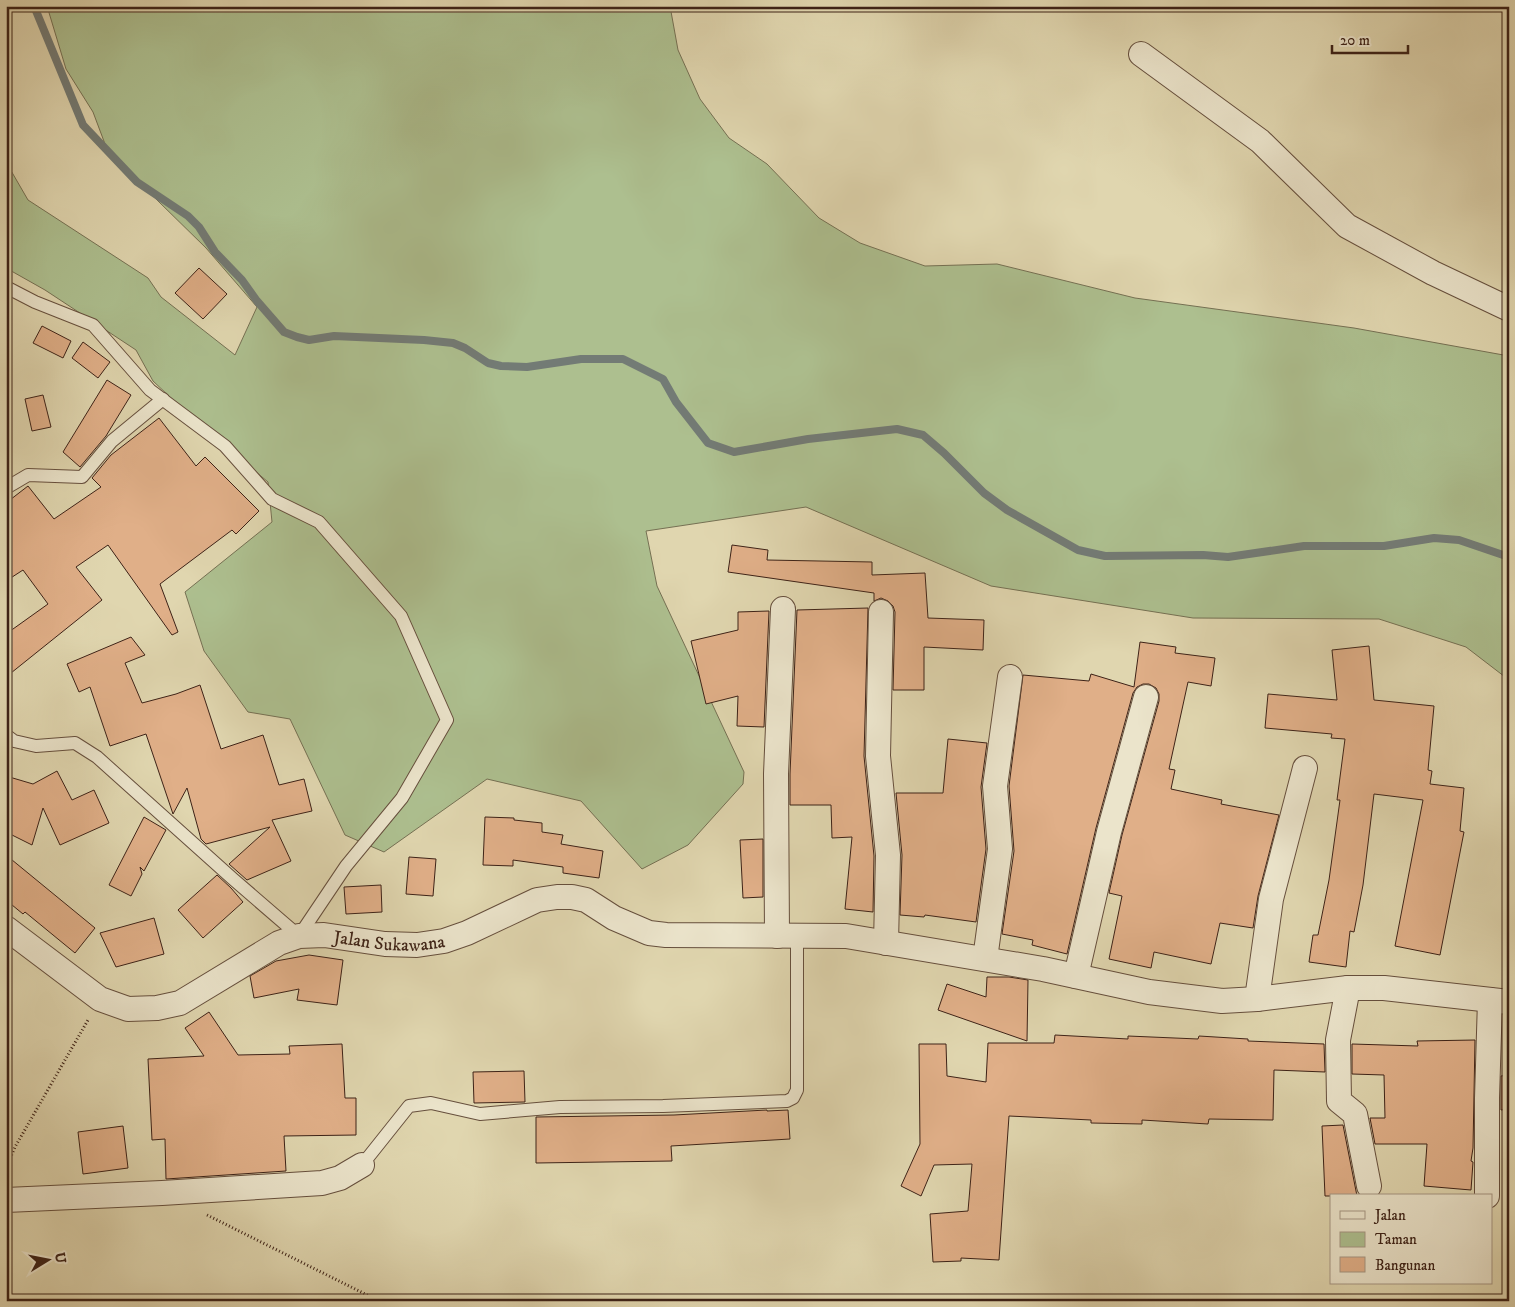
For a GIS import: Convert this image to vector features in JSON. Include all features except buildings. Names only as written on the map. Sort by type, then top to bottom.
[{"type":"street","points":[[1141,54],[1260,141],[1346,226],[1433,273],[1509,309]]},
{"type":"street","points":[[783,609],[776,774],[787,936]]},
{"type":"street","points":[[881,612],[878,756],[888,855],[886,943]]},
{"type":"street","points":[[985,959],[1000,849],[995,786],[1010,678]]},
{"type":"street","points":[[1076,976],[1109,832],[1146,696]]},
{"type":"street","points":[[1257,999],[1271,899],[1305,768]]},
{"type":"street","name":"Jalan Sukawana","points":[[6,928],[100,999],[128,1009],[157,1008],[180,1003],[279,942],[299,936],[324,935],[385,944],[409,945],[444,941],[467,933],[537,900],[564,897],[586,900],[614,918],[648,933],[666,935],[846,936],[1042,969],[1149,992],[1222,1001],[1257,999],[1348,988],[1384,988],[1499,1001]]},
{"type":"street","points":[[1348,988],[1338,1040],[1339,1101],[1355,1114],[1369,1186]]},
{"type":"street","points":[[1487,1194],[1487,1098],[1499,1001]]},
{"type":"street","points":[[6,1200],[322,1183],[340,1178],[362,1165]]},
{"type":"lane","points":[[6,288],[35,302],[93,325],[150,390],[225,446],[272,499],[320,522],[401,616],[447,720],[402,798],[346,866],[299,936],[97,757],[84,748],[75,743],[36,746],[14,741],[6,735]]},
{"type":"lane","points":[[6,488],[28,476],[82,477],[112,441],[163,400]]},
{"type":"lane","points":[[362,1165],[408,1106],[431,1103],[480,1114],[560,1107],[663,1106],[787,1101],[793,1098],[797,1090],[787,936]]},
{"type":"path","points":[[6,1168],[15,1147],[100,999]]},
{"type":"path","points":[[206,1214],[379,1301]]},
{"type":"green space","points":[[47,6],[670,6],[678,50],[700,99],[729,138],[767,164],[819,218],[860,243],[925,266],[997,264],[1135,298],[1354,328],[1509,356],[1509,680],[1466,647],[1379,619],[1193,618],[991,586],[806,507],[646,531],[657,586],[744,772],[743,784],[688,845],[642,869],[581,801],[487,779],[384,852],[345,835],[290,719],[248,712],[204,651],[185,592],[272,522],[268,482],[201,426],[153,381],[136,350],[45,290],[6,268],[6,162],[28,200],[148,278],[161,297],[235,355],[257,307],[206,248],[108,152],[93,112],[66,69]]},
{"type":"waterway","points":[[34,6],[83,125],[137,182],[188,216],[199,227],[215,252],[242,280],[257,301],[284,332],[297,337],[309,340],[334,336],[453,343],[465,348],[488,363],[501,366],[527,367],[581,359],[623,359],[663,379],[676,402],[708,443],[734,452],[808,439],[897,429],[923,435],[984,493],[1007,510],[1078,550],[1105,556],[1203,555],[1228,557],[1304,546],[1384,546],[1434,538],[1459,540],[1509,557]]}]
